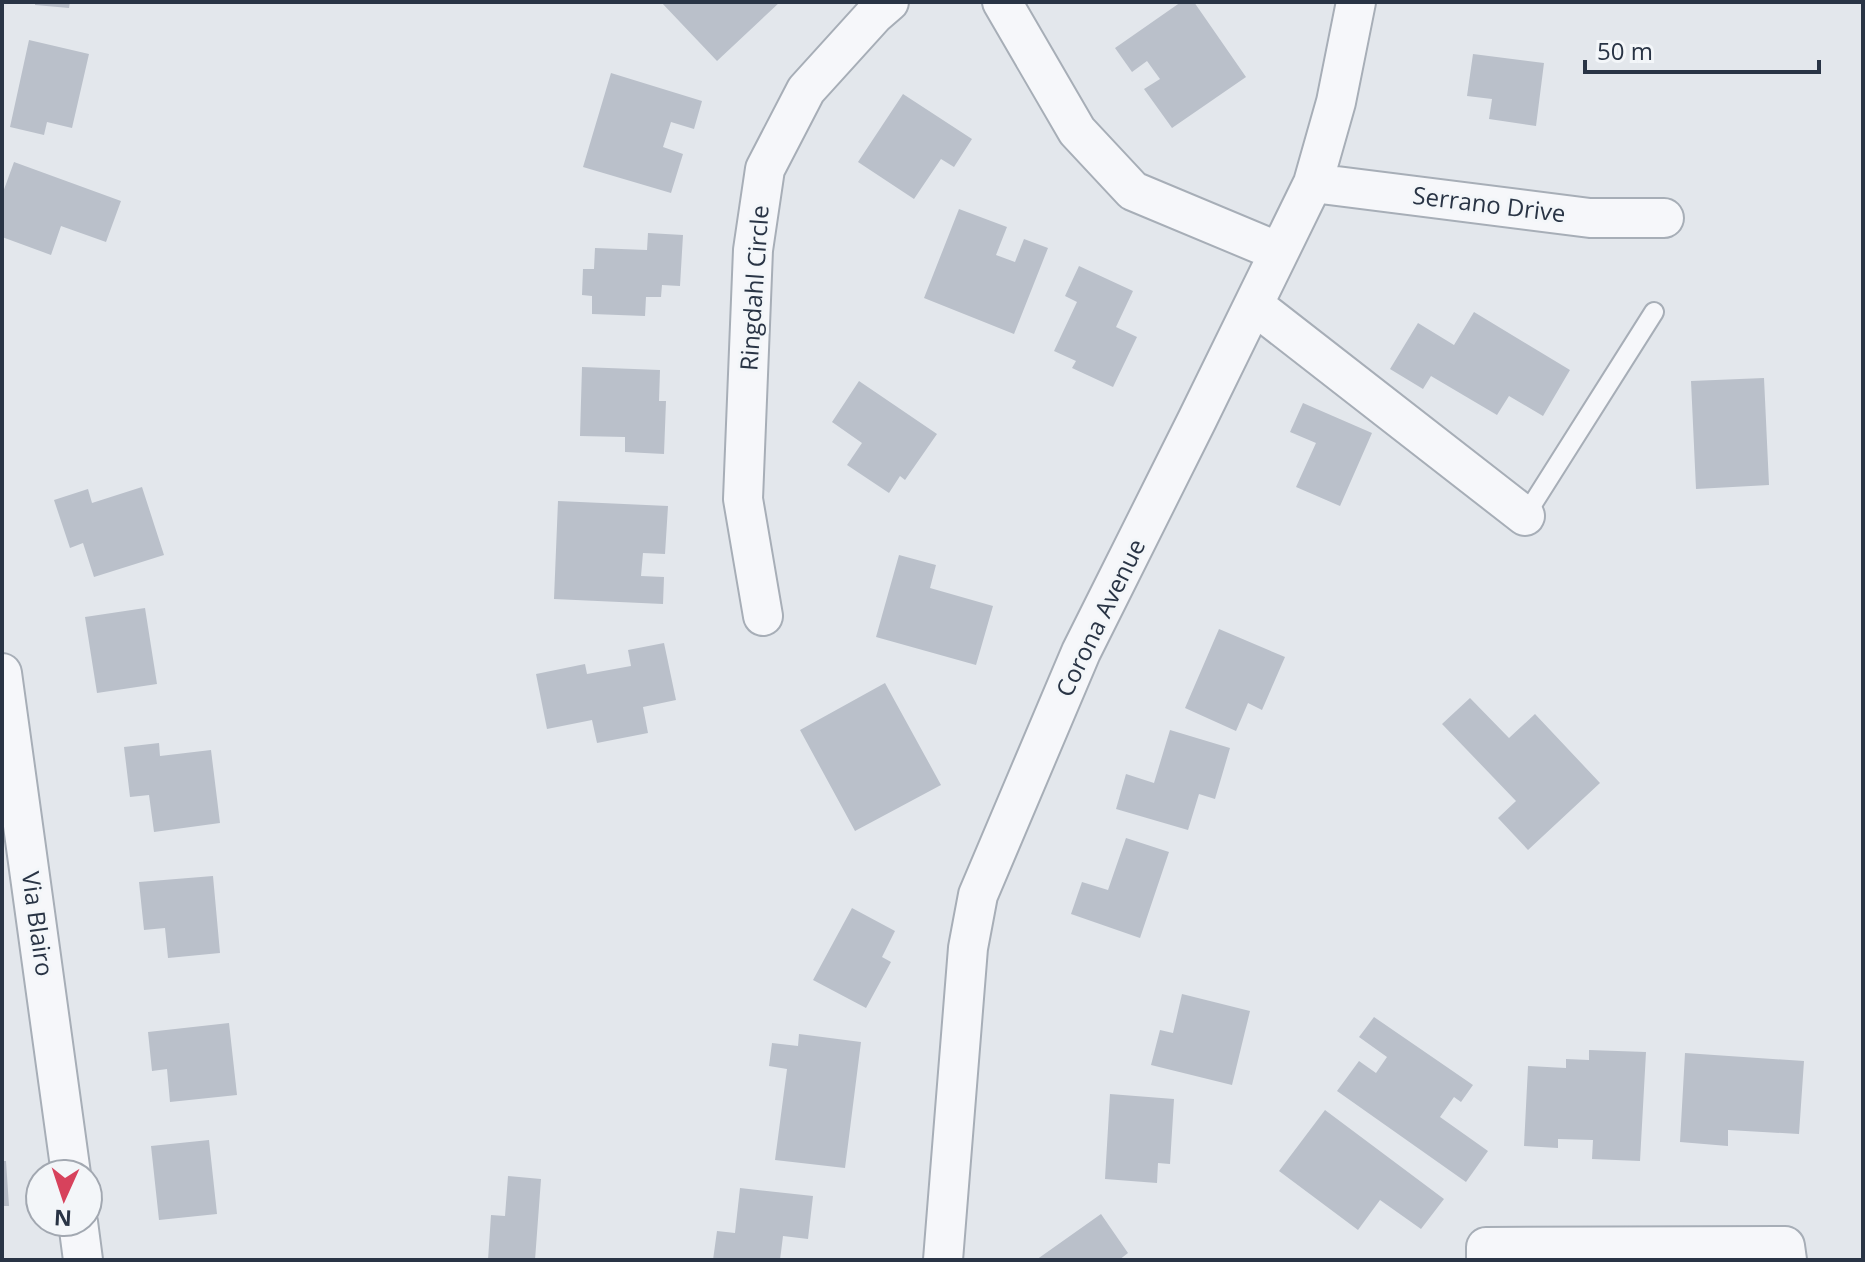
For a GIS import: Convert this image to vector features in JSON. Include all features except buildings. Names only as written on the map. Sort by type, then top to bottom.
[{"type":"street","name":"Ringdahl Circle","points":[[763,616],[743,499],[753,250],[765,169],[806,90],[889,2]]},
{"type":"street","points":[[1002,2],[1077,131],[1133,191],[1279,252]]},
{"type":"street","name":"Corona Avenue","points":[[943,1260],[968,948],[978,895],[1081,652],[1313,183],[1336,102],[1356,2]]},
{"type":"street","name":"Serrano Drive","points":[[1313,183],[1590,218],[1664,218]]},
{"type":"street","points":[[1254,305],[1525,516]]},
{"type":"street","name":"Via Blairo","points":[[2,673],[69,1158]]},
{"type":"street","points":[[80,1238],[83,1260]]},
{"type":"street","points":[[1486,1254],[1786,1253]]},
{"type":"lane","points":[[1525,516],[1654,312]]}]
